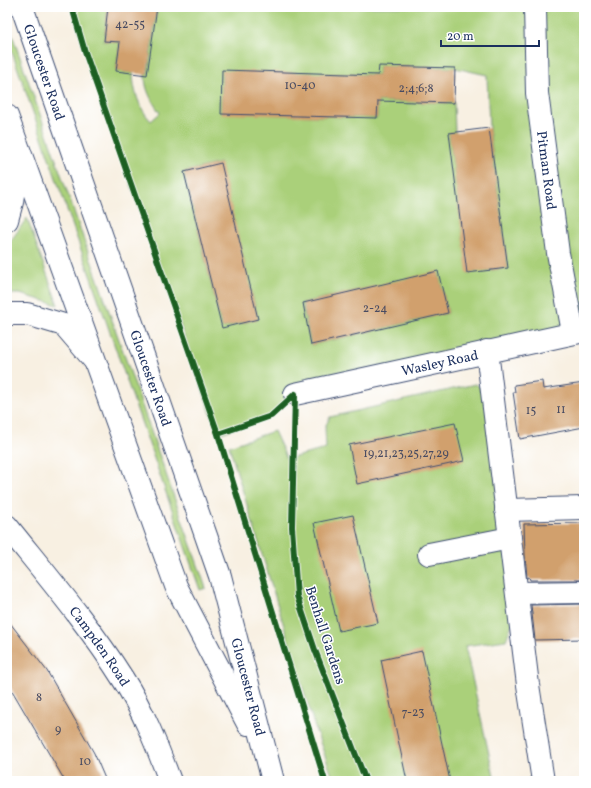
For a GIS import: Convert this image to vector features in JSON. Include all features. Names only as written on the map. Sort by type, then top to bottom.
[{"type":"main road","name":"Gloucester Road","points":[[22,7],[220,576],[265,755],[273,781]]},
{"type":"main road","name":"Pitman Road","points":[[535,7],[537,92],[558,253],[578,332]]},
{"type":"main road","name":"Gloucester Road","points":[[7,116],[176,586],[265,755]]},
{"type":"main road","points":[[7,220],[12,202],[19,152]]},
{"type":"main road","points":[[7,314],[27,314],[64,324],[94,360]]},
{"type":"main road","name":"Wasley Road","points":[[295,394],[578,332]]},
{"type":"main road","points":[[488,351],[506,510],[542,781]]},
{"type":"main road","points":[[506,510],[584,508]]},
{"type":"main road","name":"Campden Road","points":[[7,526],[87,626],[124,680],[151,731],[170,781]]},
{"type":"main road","points":[[429,554],[510,538]]},
{"type":"main road","points":[[517,593],[584,592]]},
{"type":"green space","points":[[72,7],[108,7],[104,41],[120,42],[116,71],[133,73],[134,86],[140,105],[151,121],[160,113],[149,95],[145,79],[145,74],[148,74],[157,7],[584,7],[584,331],[295,394],[271,416],[218,434],[85,52]],"holes":[[[379,66],[455,68],[487,75],[489,128],[508,268],[468,273],[449,133],[455,133],[454,103],[378,101],[377,118],[221,113],[222,71],[378,75]],[[220,163],[258,319],[222,328],[184,172]],[[438,272],[448,313],[311,345],[302,303]]]},
{"type":"green space","points":[[7,20],[206,588],[200,590],[7,38]]},
{"type":"green space","points":[[27,218],[58,305],[20,294],[7,294],[7,246]]},
{"type":"green space","points":[[475,384],[484,389],[514,619],[506,640],[465,646],[495,781],[334,781],[316,731],[229,446],[274,431],[287,459],[326,449],[325,427],[330,417]]},
{"type":"building","points":[[108,7],[157,7],[147,75],[116,71],[120,42],[104,41]]},
{"type":"building","points":[[379,66],[455,68],[454,103],[378,101],[377,118],[221,114],[222,70],[378,75]]},
{"type":"building","points":[[489,128],[508,268],[467,273],[449,133]]},
{"type":"building","points":[[221,163],[258,319],[222,328],[184,172]]},
{"type":"building","points":[[438,271],[448,313],[311,345],[303,303]]},
{"type":"building","points":[[542,381],[543,389],[584,383],[584,427],[520,439],[513,392],[515,392],[514,385]]},
{"type":"building","points":[[455,423],[464,461],[357,484],[349,445]]},
{"type":"building","points":[[353,515],[378,623],[339,631],[314,523]]},
{"type":"building","points":[[584,523],[584,580],[530,580],[529,577],[527,578],[524,524]]},
{"type":"building","points":[[584,604],[584,639],[535,640],[531,605]]},
{"type":"building","points":[[7,619],[47,671],[94,753],[106,781],[65,781],[7,682]]},
{"type":"building","points":[[422,651],[450,781],[407,781],[381,660]]},
{"type":"cycle path","points":[[72,7],[85,52],[218,434],[325,781]]},
{"type":"cycle path","name":"Benhall Gardens","points":[[295,394],[292,527],[297,596],[315,650],[366,781]]},
{"type":"cycle path","points":[[218,434],[271,416],[295,394]]}]
